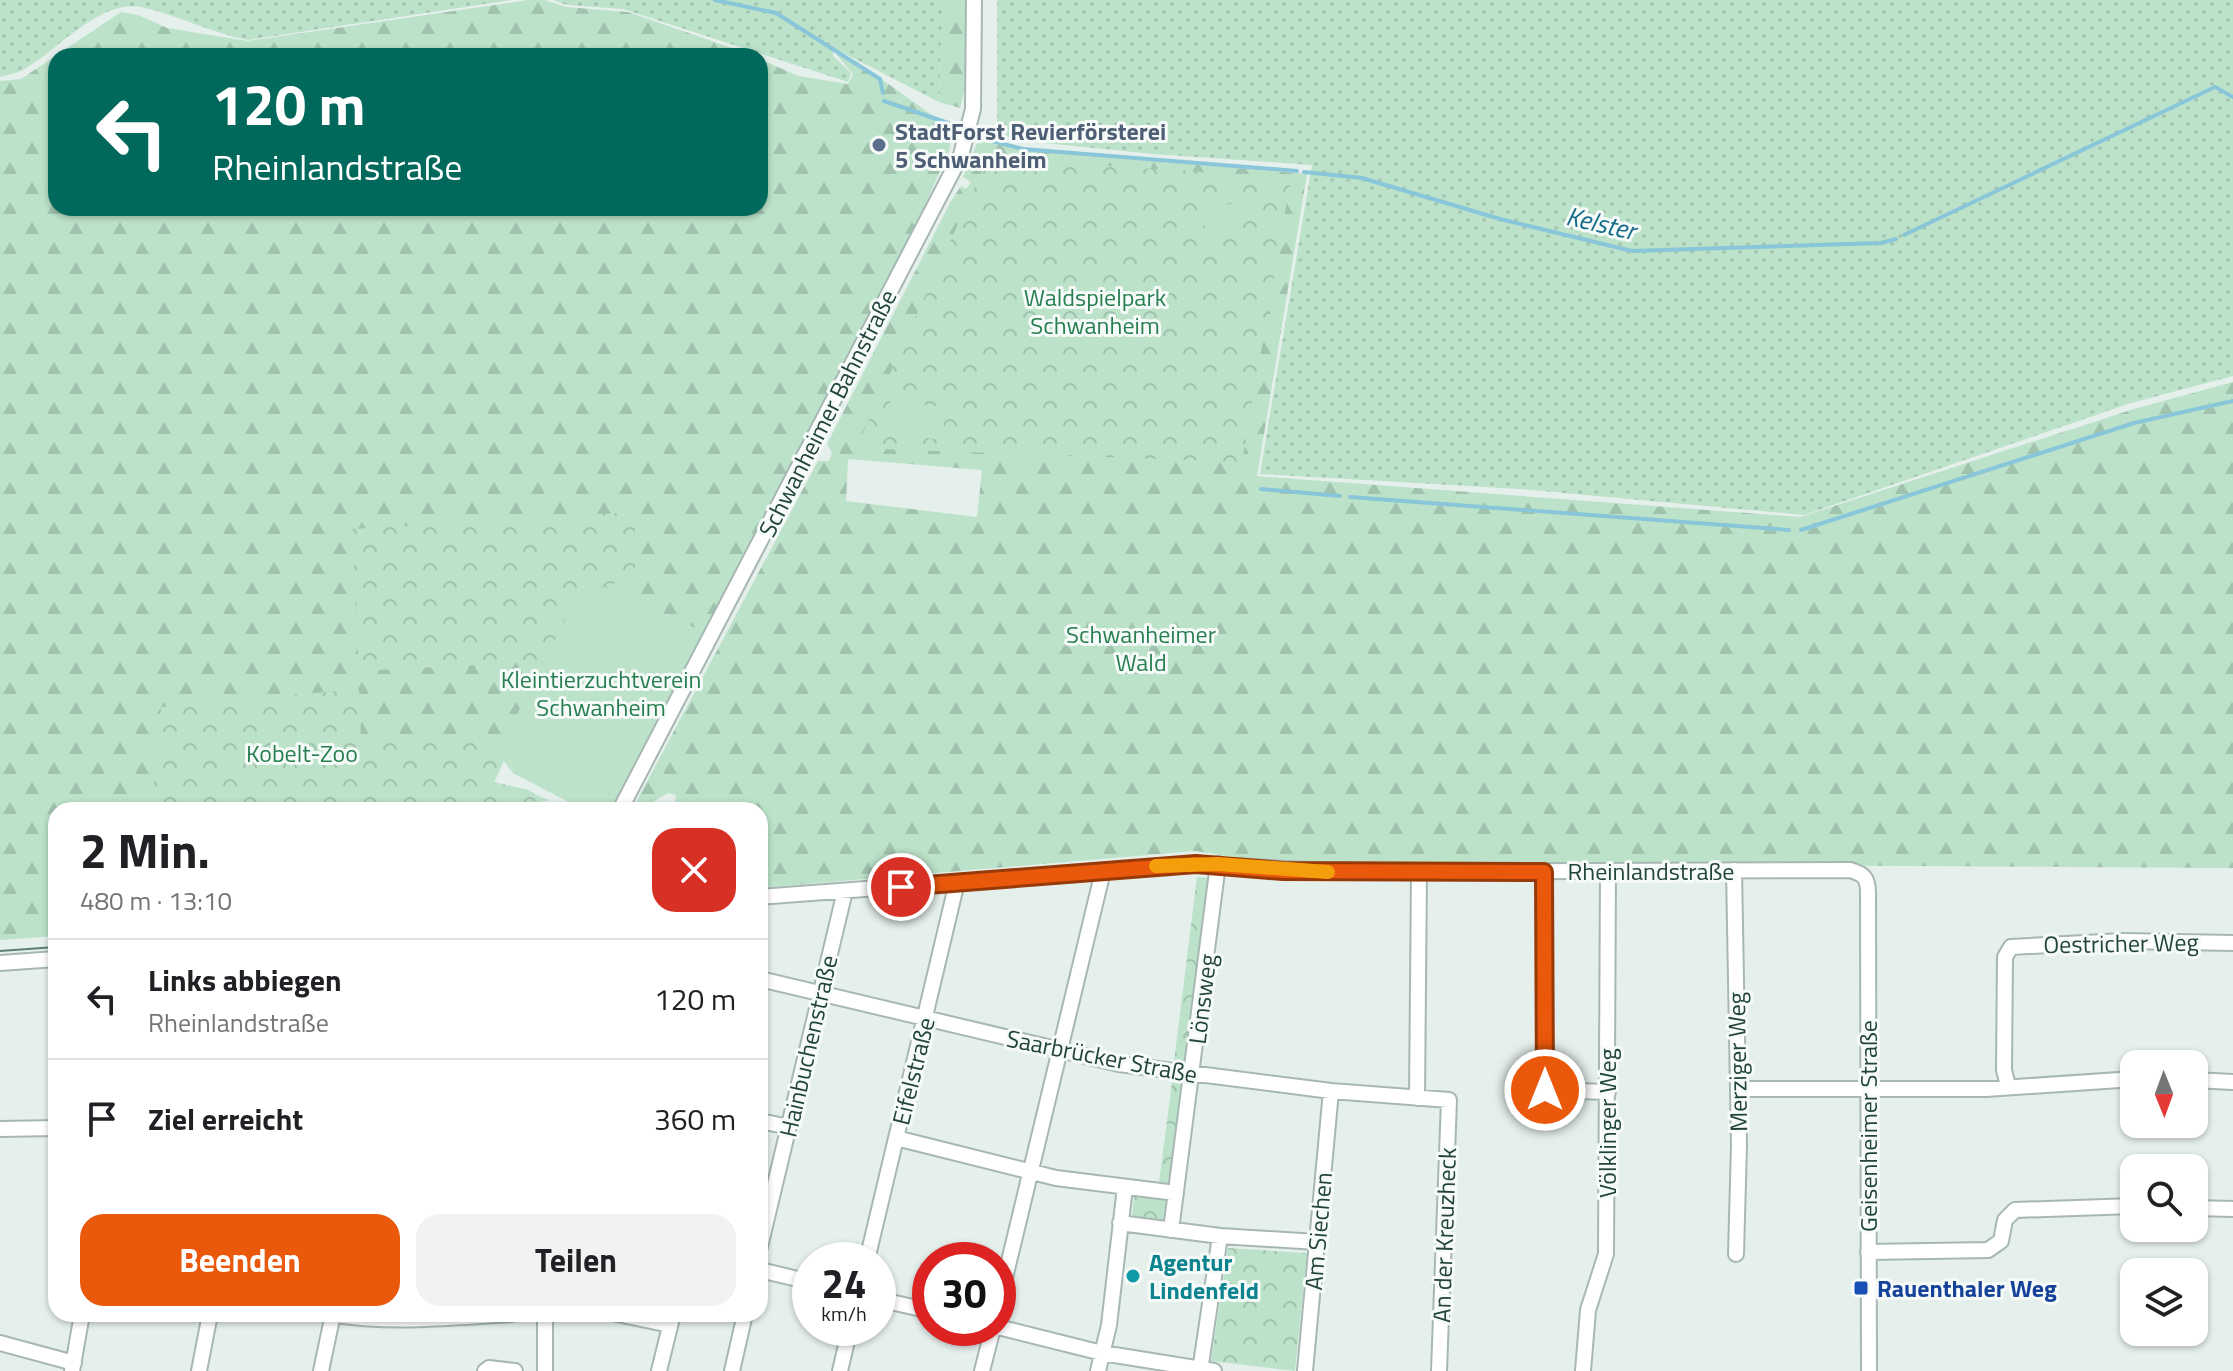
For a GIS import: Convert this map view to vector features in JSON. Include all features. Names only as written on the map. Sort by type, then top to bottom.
[{"type":"street","name":"Schwanheimer Bahnstraße","points":[[624,802],[961,155],[973,109],[974,0]]},
{"type":"street","name":"Rheinlandstraße","points":[[768,896],[1218,864],[1283,871],[1850,870],[1862,874],[1868,881]]},
{"type":"street","name":"Lönsweg","points":[[1171,1230],[1218,864]]},
{"type":"street","name":"Merziger Weg","points":[[1734,870],[1738,1089],[1736,1254]]},
{"type":"street","points":[[1014,1242],[1103,871]]},
{"type":"street","points":[[1417,1098],[1419,872]]},
{"type":"street","points":[[1544,872],[1545,1090],[1608,1092]]},
{"type":"street","name":"Völklinger Weg","points":[[1583,1371],[1588,1310],[1606,1254],[1608,872]]},
{"type":"street","name":"Geisenheimer Straße","points":[[1868,881],[1869,1371]]},
{"type":"street","name":"Eifelstraße","points":[[871,1242],[957,882]]},
{"type":"street","name":"Hainbuchenstraße","points":[[768,1214],[845,891]]},
{"type":"street","name":"Oestricher Weg","points":[[2008,1086],[2004,1070],[2005,957],[2011,947],[2123,941],[2233,943]]},
{"type":"street","points":[[0,963],[48,960]]},
{"type":"street","name":"Saarbrücker Straße","points":[[768,981],[1062,1051],[1192,1076],[1449,1100]]},
{"type":"street","points":[[1738,1089],[1986,1089],[2120,1080]]},
{"type":"street","points":[[2208,1081],[2233,1082]]},
{"type":"street","name":"Am Siechen","points":[[1305,1371],[1331,1091]]},
{"type":"street","name":"An der Kreuzheck","points":[[1439,1371],[1449,1100]]},
{"type":"street","points":[[768,1123],[789,1127]]},
{"type":"street","points":[[0,1129],[48,1128]]},
{"type":"street","points":[[896,1138],[1032,1172],[1176,1193]]},
{"type":"street","points":[[1098,1371],[1125,1187]]},
{"type":"street","points":[[1868,1252],[1988,1250],[2001,1241],[2005,1220],[2015,1210],[2120,1206]]},
{"type":"street","points":[[2208,1208],[2233,1209]]},
{"type":"street","points":[[1120,1223],[1220,1236],[1317,1242]]},
{"type":"street","points":[[1016,1333],[1102,1353],[1205,1370],[1220,1236]]},
{"type":"street","points":[[768,1272],[792,1278]]},
{"type":"street","points":[[0,1343],[73,1367],[81,1322]]},
{"type":"street","points":[[199,1371],[208,1322]]},
{"type":"street","points":[[321,1371],[330,1322]]},
{"type":"street","points":[[545,1322],[545,1371]]},
{"type":"street","points":[[659,1371],[671,1322]]},
{"type":"street","points":[[732,1371],[743,1322]]},
{"type":"street","points":[[840,1371],[846,1346]]},
{"type":"street","points":[[982,1371],[990,1346]]},
{"type":"street","points":[[485,1371],[489,1368],[515,1371]]},
{"type":"green space","points":[[0,0],[511,0],[248,40],[155,10],[125,7],[94,19],[54,48],[48,48],[48,53],[23,70],[0,77]]},
{"type":"green space","points":[[545,0],[566,7],[628,12],[732,48],[67,48],[121,12],[138,15],[167,28],[247,41]]},
{"type":"green space","points":[[553,0],[943,0],[939,102],[834,48],[833,56],[851,73],[848,82],[768,56],[768,48],[743,48],[623,9],[567,5]]},
{"type":"green space","points":[[943,0],[965,0],[965,88],[960,108],[939,102]]},
{"type":"green space","points":[[997,0],[2233,0],[2233,376],[2131,403],[1804,515],[1520,489],[1260,474],[1312,165],[1154,154],[1024,141],[997,134]]},
{"type":"green space","points":[[835,53],[856,61],[953,130],[949,151],[924,207],[706,633],[604,587],[506,736],[513,773],[504,761],[494,782],[550,800],[48,802],[48,937],[0,940],[0,81],[21,79],[48,61],[48,216],[768,216],[768,63],[798,76],[848,84],[853,74]]},
{"type":"green space","name":"Schwanheimer Wald","points":[[978,141],[1036,151],[1307,174],[1257,476],[1800,517],[2134,409],[2233,382],[2233,868],[1265,862],[1195,851],[768,887],[768,802],[675,802],[676,795],[668,793],[653,802],[636,802],[818,461],[829,461],[832,453],[827,444],[951,201],[961,186],[966,189],[971,182],[963,177]],"holes":[[[848,459],[982,470],[977,517],[846,501]]]},
{"type":"green space","name":"Waldspielpark Schwanheim","points":[[988,158],[1291,178],[1242,462],[856,448]]},
{"type":"green space","points":[[1240,203],[1243,224],[1205,229],[1202,207]]},
{"type":"green space","points":[[890,401],[946,407],[942,440],[886,433]]},
{"type":"green space","points":[[635,512],[635,578],[579,593],[546,661],[359,671],[352,529]]},
{"type":"green space","name":"Kleintierzuchtverein Schwanheim","points":[[604,587],[706,633],[618,802],[569,802],[513,773],[506,736],[579,593]]},
{"type":"green space","name":"Kobelt-Zoo","points":[[359,689],[361,741],[460,737],[504,760],[494,782],[529,790],[546,801],[152,802],[161,707]]},
{"type":"green space","points":[[1197,877],[1208,878],[1185,1063],[1174,1062]]},
{"type":"green space","points":[[1172,1082],[1183,1084],[1170,1184],[1159,1183]]},
{"type":"green space","points":[[1134,1196],[1166,1200],[1163,1220],[1132,1216]]},
{"type":"green space","points":[[1228,1248],[1307,1253],[1295,1371],[1211,1361]]},
{"type":"waterway","name":"Kelster","points":[[715,0],[776,13],[880,79],[883,93]]},
{"type":"waterway","name":"Kelster","points":[[1904,235],[2215,87],[2233,97]]},
{"type":"waterway","name":"Kelster","points":[[884,101],[954,125]]},
{"type":"waterway","name":"Kelster","points":[[992,141],[1023,149],[1297,171]]},
{"type":"waterway","name":"Kelster","points":[[1304,172],[1362,178],[1500,219],[1632,251],[1881,243],[1896,239]]},
{"type":"waterway","points":[[1801,530],[2134,423],[2233,401]]},
{"type":"waterway","points":[[1261,489],[1340,496]]},
{"type":"waterway","points":[[1350,497],[1789,530]]},
{"type":"tram line","points":[[0,951],[48,948]]},
{"type":"slow traffic","points":[[1156,866],[1218,864],[1328,872]]},
{"type":"place","name":"StadtForst Revierförsterei 5 Schwanheim","points":[[879,145]]},
{"type":"place","name":"Agentur Lindenfeld","points":[[1133,1276]]},
{"type":"place","name":"Rauenthaler Weg","points":[[1861,1288]]},
{"type":"route","points":[[901,887],[1196,864],[1283,871],[1544,872],[1545,1090]]}]
